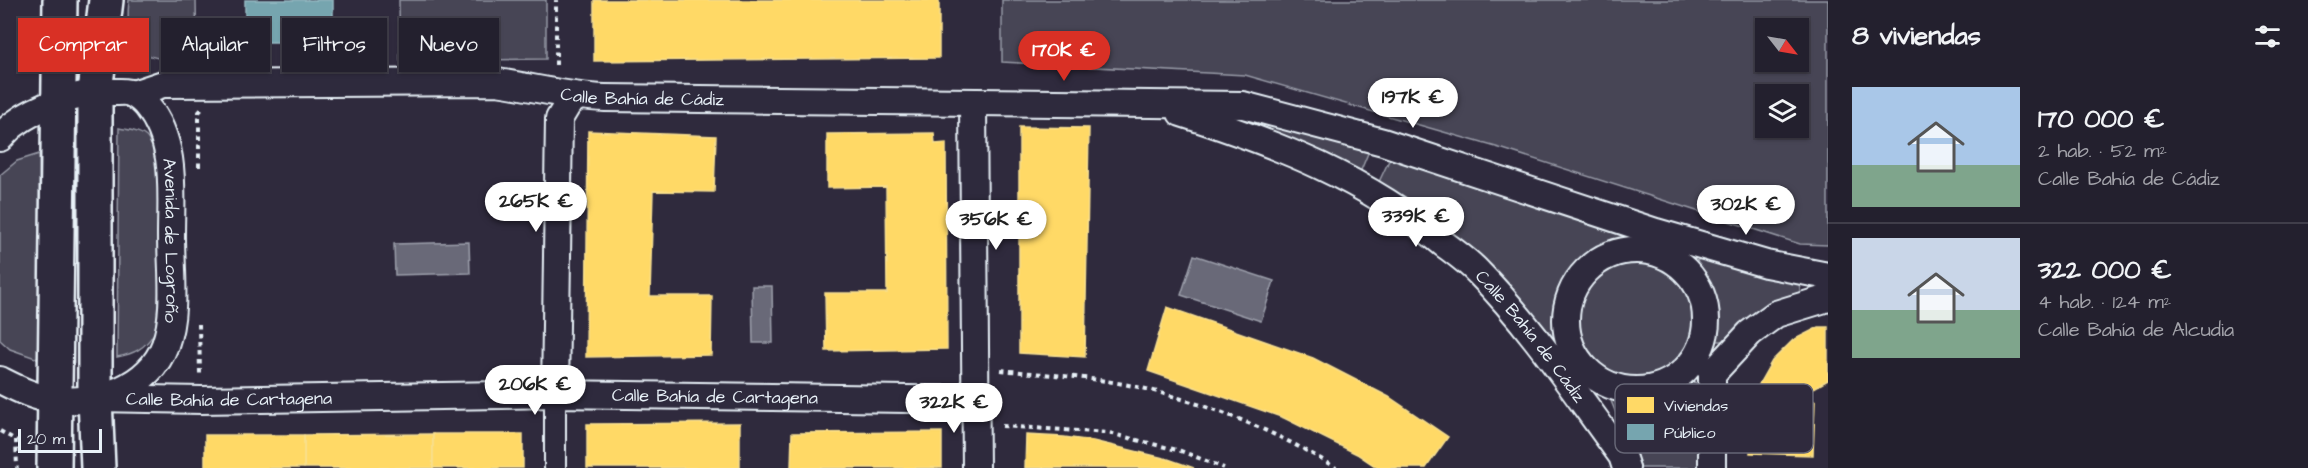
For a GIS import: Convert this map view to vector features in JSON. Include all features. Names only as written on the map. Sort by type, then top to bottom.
[{"type":"main road","points":[[54,468],[60,0]]},
{"type":"main road","points":[[98,468],[95,398],[95,92],[106,0]]},
{"type":"street","name":"Calle Bahía de Cádiz","points":[[133,94],[163,84],[485,82],[532,87],[566,95],[973,103],[1243,105],[1383,142],[1653,241]]},
{"type":"street","points":[[0,138],[13,125],[57,102],[95,92],[133,94]]},
{"type":"street","name":"Avenida de Logroño","points":[[0,380],[26,393],[55,400],[95,398],[130,386],[147,372],[165,346],[171,314],[172,174],[169,150],[160,126],[146,105],[133,94]]},
{"type":"street","points":[[555,468],[559,119],[568,104],[566,95]]},
{"type":"street","points":[[973,103],[976,468]]},
{"type":"street","name":"Calle Bahía de Cádiz","points":[[1155,105],[1251,135],[1317,163],[1417,221],[1478,272],[1521,321],[1570,368],[1615,444]]},
{"type":"street","points":[[1615,387],[1570,368],[1566,316],[1571,293],[1584,273],[1603,258],[1653,241],[1828,276]]},
{"type":"street","points":[[1653,241],[1690,274],[1702,294],[1707,318],[1703,342],[1704,384]]},
{"type":"street","points":[[1665,384],[1702,369],[1776,314],[1828,298]]},
{"type":"street","name":"Calle Bahía de Cartagena","points":[[95,398],[201,400],[555,394],[975,399]]},
{"type":"street","name":"Calle Bahía de Cádiz","points":[[1620,453],[1626,468]]},
{"type":"street","points":[[1710,453],[1712,468]]},
{"type":"path","points":[[556,0],[566,95]]},
{"type":"path","points":[[993,369],[1140,387],[1221,411],[1298,445],[1336,468]]},
{"type":"path","points":[[992,426],[1109,434],[1181,451],[1224,468]]},
{"type":"path","points":[[0,431],[16,440],[17,468]]},
{"type":"shaded area","points":[[129,0],[196,0],[196,18],[161,18],[161,58],[149,56],[149,18],[128,18]]},
{"type":"shaded area","points":[[399,0],[546,0],[546,59],[499,60],[499,18],[399,18]]},
{"type":"shaded area","points":[[1002,0],[1828,0],[1828,245],[1800,244],[1503,149],[1245,75],[1002,62]]},
{"type":"shaded area","points":[[1247,117],[1371,146],[1359,175],[1244,122]]},
{"type":"shaded area","points":[[119,128],[135,131],[145,136],[155,154],[159,182],[159,254],[158,305],[154,333],[138,350],[117,357]]},
{"type":"shaded area","points":[[1393,152],[1629,233],[1630,238],[1627,243],[1596,254],[1574,275],[1560,303],[1559,336],[1557,340],[1553,340],[1377,186]]},
{"type":"shaded area","points":[[39,154],[41,360],[10,349],[0,340],[0,175],[17,161]]},
{"type":"shaded area","points":[[1703,257],[1799,279],[1800,292],[1778,302],[1727,341],[1716,341],[1712,333],[1713,305],[1695,266],[1697,261]]},
{"type":"shaded area","points":[[1636,259],[1659,263],[1679,277],[1693,297],[1697,320],[1693,343],[1679,363],[1659,377],[1636,381],[1613,377],[1593,363],[1579,343],[1575,320],[1579,297],[1593,277],[1613,263]]},
{"type":"shaded area","points":[[1688,379],[1696,384],[1678,384]]},
{"type":"shaded area","points":[[1615,397],[1615,411],[1611,401]]},
{"type":"shaded area","points":[[1633,453],[1698,453],[1698,468],[1639,468]]},
{"type":"water","points":[[469,242],[470,273],[395,275],[394,244]]},
{"type":"water","points":[[1194,255],[1274,281],[1261,321],[1181,295]]},
{"type":"water","points":[[752,286],[772,286],[773,343],[753,343]]},
{"type":"building: Viviendas","points":[[594,0],[939,0],[939,58],[594,61]]},
{"type":"building: Viviendas","points":[[1019,127],[1089,128],[1085,357],[1019,353]]},
{"type":"building: Viviendas","points":[[588,131],[716,136],[714,192],[653,191],[650,296],[712,296],[711,355],[586,357]]},
{"type":"building: Viviendas","points":[[934,133],[935,144],[946,143],[947,349],[826,351],[825,293],[887,293],[886,187],[827,188],[827,134]]},
{"type":"building: Viviendas","points":[[1167,307],[1313,358],[1389,397],[1448,437],[1426,468],[1378,468],[1357,454],[1284,418],[1148,371]]},
{"type":"building: Viviendas","points":[[1819,327],[1828,327],[1828,380],[1813,388],[1813,384],[1759,384],[1772,361],[1793,340]]},
{"type":"building: Viviendas","points":[[1813,401],[1815,401],[1813,455],[1750,453],[1813,453]]},
{"type":"building: Viviendas","points":[[740,423],[740,468],[587,468],[587,424]]},
{"type":"building: Viviendas","points":[[942,432],[942,468],[791,468],[792,433]]},
{"type":"building: Viviendas","points":[[433,434],[433,468],[304,468],[304,435]]},
{"type":"building: Viviendas","points":[[433,434],[523,434],[523,468],[433,468]]},
{"type":"building: Viviendas","points":[[205,435],[304,435],[304,468],[205,468]]},
{"type":"building: Viviendas","points":[[1026,435],[1093,441],[1168,459],[1194,468],[1025,468]]},
{"type":"building: Público","points":[[245,0],[333,0],[333,18],[282,18],[282,42],[270,42],[270,18],[245,18]]}]
